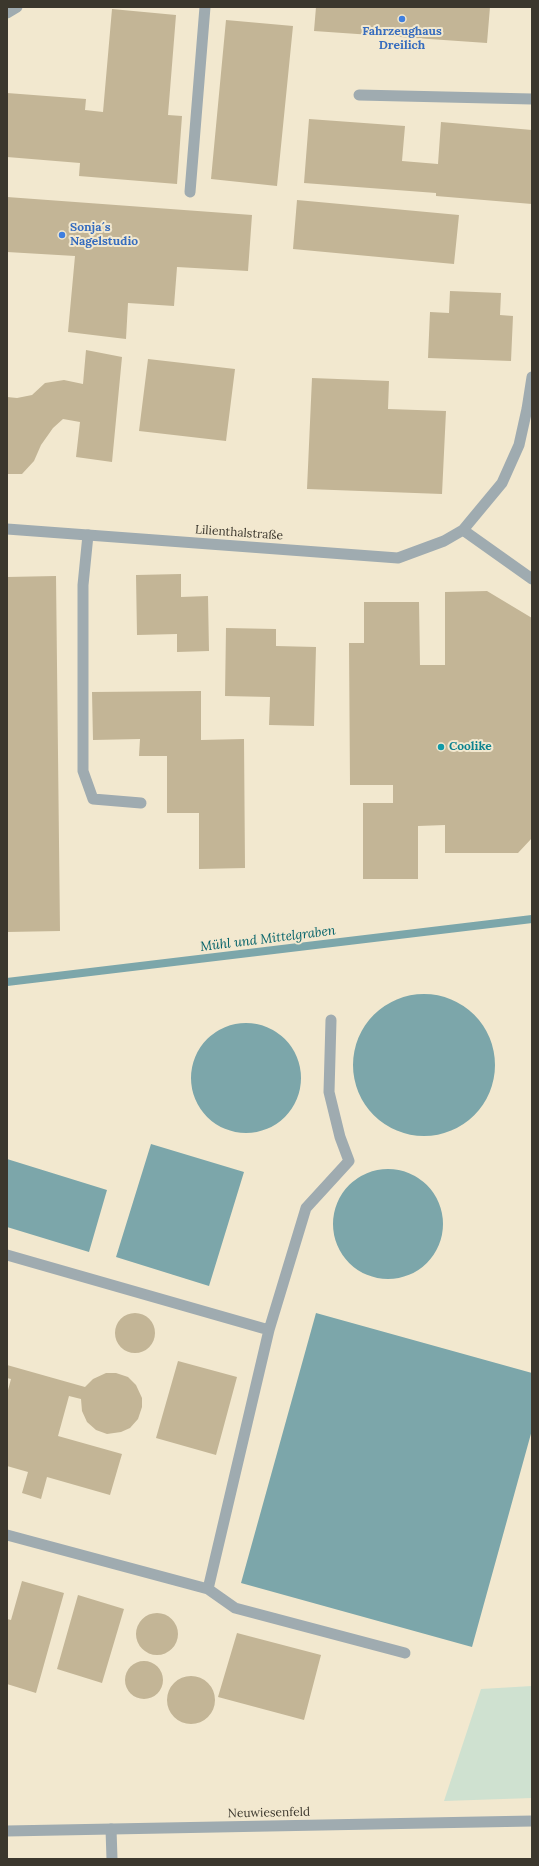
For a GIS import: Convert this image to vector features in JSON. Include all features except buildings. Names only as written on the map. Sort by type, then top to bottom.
[{"type":"street","points":[[7,13],[17,7]]},
{"type":"street","points":[[190,192],[205,7]]},
{"type":"street","points":[[359,95],[532,100]]},
{"type":"street","name":"Lilienthalstraße","points":[[7,529],[398,558],[444,541],[463,530],[502,483],[519,445],[528,409],[532,378]]},
{"type":"street","points":[[463,530],[532,578]]},
{"type":"street","points":[[88,535],[84,584],[83,771],[93,799],[141,803]]},
{"type":"street","points":[[208,1589],[269,1330],[306,1208],[349,1161],[340,1137],[329,1092],[332,1020]]},
{"type":"street","points":[[7,1255],[269,1330]]},
{"type":"street","points":[[7,1535],[208,1589],[235,1608],[405,1653]]},
{"type":"street","name":"Neuwiesenfeld","points":[[7,1831],[532,1821]]},
{"type":"street","points":[[111,1829],[112,1859]]},
{"type":"green space","points":[[532,1686],[532,1798],[444,1801],[481,1689]]},
{"type":"water","points":[[417,994],[431,994],[458,1002],[479,1020],[490,1038],[494,1051],[494,1079],[487,1099],[469,1120],[458,1128],[445,1133],[431,1136],[417,1136],[390,1128],[369,1110],[361,1099],[356,1086],[353,1072],[353,1058],[361,1031],[379,1010],[390,1002],[403,997]]},
{"type":"water","points":[[246,1023],[267,1027],[277,1032],[285,1039],[292,1047],[297,1057],[301,1078],[297,1099],[292,1109],[285,1117],[277,1124],[267,1129],[246,1133],[225,1129],[215,1124],[207,1117],[200,1109],[195,1099],[191,1078],[195,1057],[200,1047],[207,1039],[215,1032],[225,1027]]},
{"type":"water","points":[[151,1144],[244,1172],[209,1286],[116,1257]]},
{"type":"water","points":[[7,1159],[107,1190],[89,1252],[7,1227]]},
{"type":"water","points":[[388,1169],[409,1173],[419,1178],[427,1185],[434,1193],[439,1203],[443,1224],[439,1245],[434,1255],[427,1263],[419,1270],[409,1275],[388,1279],[367,1275],[357,1270],[349,1263],[342,1255],[337,1245],[333,1224],[337,1203],[342,1193],[349,1185],[357,1178],[367,1173]]},
{"type":"water","points":[[316,1313],[532,1373],[532,1430],[472,1647],[241,1583]]},
{"type":"waterway","name":"Mühl und Mittelgraben","points":[[7,982],[532,919]]},
{"type":"place","name":"Fahrzeughaus Dreilich","points":[[402,19]]},
{"type":"place","name":"Sonja´s Nagelstudio","points":[[62,235]]},
{"type":"place","name":"Coolike","points":[[441,747]]}]
